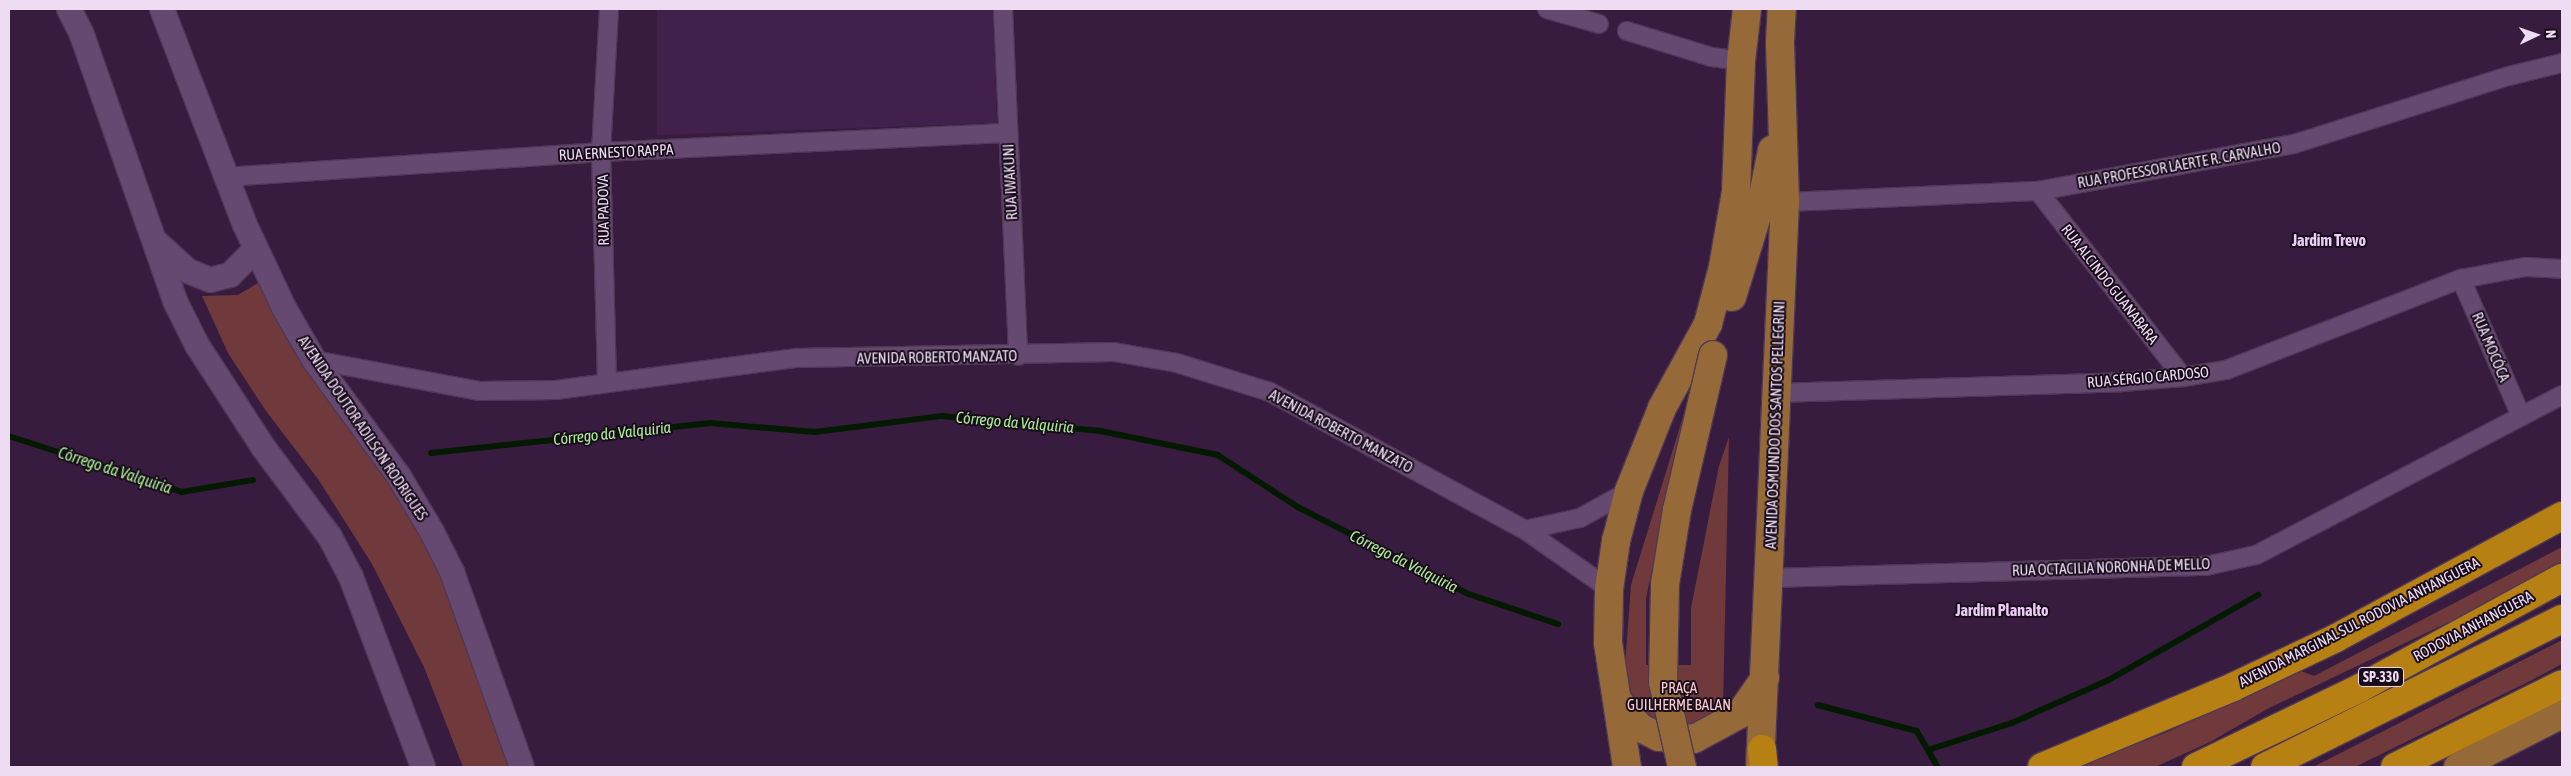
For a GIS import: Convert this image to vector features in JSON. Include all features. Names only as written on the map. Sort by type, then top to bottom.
[{"type":"highway","name":"AVENIDA MARGINAL SUL RODOVIA ANHANGUERA","points":[[2042,767],[2224,691],[2327,642],[2562,516]]},
{"type":"highway","name":"RODOVIA ANHANGUERA","points":[[2196,767],[2360,688],[2562,578]]},
{"type":"highway","name":"SP-330","points":[[2265,767],[2562,619]]},
{"type":"highway","points":[[2395,767],[2562,684]]},
{"type":"main road","points":[[1682,767],[1663,682],[1665,584],[1677,510],[1713,355],[1723,267],[1736,192],[1741,61],[1746,9]]},
{"type":"main road","name":"AVENIDA OSMUNDO DOS SANTOS PELLEGRINI","points":[[1762,761],[1784,202],[1782,9]]},
{"type":"main road","name":"AVENIDA OSMUNDO DOS SANTOS PELLEGRINI","points":[[1713,355],[1763,196],[1782,82]]},
{"type":"main road","points":[[1627,767],[1619,702],[1608,643],[1609,589],[1629,491],[1662,408],[1708,324],[1723,267]]},
{"type":"main road","points":[[1619,702],[1639,727],[1659,737],[1694,739],[1740,714],[1766,678]]},
{"type":"main road","points":[[2458,767],[2562,714]]},
{"type":"street","points":[[69,9],[82,35],[151,238],[175,301],[198,345],[263,447],[330,537],[351,577],[423,767]]},
{"type":"street","name":"AVENIDA DOUTOR ADILSON RODRIGUES","points":[[162,9],[255,250],[314,360],[398,475],[432,532],[463,599],[522,767]]},
{"type":"street","name":"RUA PADOVA","points":[[607,382],[601,152],[609,9]]},
{"type":"street","name":"RUA IWAKUNI","points":[[1003,9],[1018,356]]},
{"type":"street","points":[[1552,10],[1599,24]]},
{"type":"street","points":[[1627,30],[1712,57],[1741,61]]},
{"type":"street","name":"RUA PROFESSOR LAERTE R. CARVALHO","points":[[1784,202],[2038,191],[2294,144],[2509,76],[2562,63]]},
{"type":"street","name":"RUA ERNESTO RAPPA","points":[[226,177],[601,152],[1007,133]]},
{"type":"street","name":"RUA ALCINDO GUANABARA","points":[[2038,191],[2183,377]]},
{"type":"street","points":[[151,238],[188,271],[210,280],[230,275],[255,250]]},
{"type":"street","name":"RUA SÉRGIO CARDOSO","points":[[1776,392],[2122,382],[2183,377],[2226,370],[2462,278],[2526,267],[2562,269]]},
{"type":"street","name":"RUA MOCÓCA","points":[[2462,278],[2521,416]]},
{"type":"street","name":"AVENIDA ROBERTO MANZATO","points":[[314,360],[480,391],[556,390],[797,358],[1018,356],[1114,352],[1177,362],[1270,392],[1525,530],[1609,589]]},
{"type":"street","name":"RUA OCTACILIA NORONHA DE MELLO","points":[[1770,578],[2206,566],[2256,555],[2562,395]]},
{"type":"street","points":[[1525,530],[1580,518],[1629,491]]},
{"type":"shaded area","points":[[657,9],[993,9],[997,123],[657,135]]},
{"type":"green space","points":[[263,275],[413,506],[517,767],[463,767],[424,667],[372,564],[318,479],[266,411],[228,353],[202,296],[238,295],[258,283]]},
{"type":"green space","name":"PRAÇA GUILHERME BALAN","points":[[1683,417],[1646,599],[1646,665],[1691,665],[1691,608],[1719,466],[1729,437],[1723,707],[1706,720],[1681,726],[1655,723],[1636,713],[1625,666],[1631,585]]},
{"type":"green space","points":[[2562,547],[2562,571],[2496,608],[2449,622],[2269,708],[2210,742],[2155,767],[2076,767],[2165,733],[2301,671],[2314,676]]},
{"type":"green space","points":[[2562,640],[2562,664],[2532,680],[2355,767],[2313,767]]},
{"type":"waterway","name":"Córrego da Valquiria","points":[[431,453],[710,423],[815,432],[942,416],[1101,431],[1218,455],[1298,507],[1469,594],[1558,624]]},
{"type":"waterway","name":"Córrego da Valquiria","points":[[9,436],[182,492],[253,480]]},
{"type":"waterway","points":[[1928,750],[2012,723],[2109,680],[2258,595]]},
{"type":"waterway","name":"Córrego da Valquiria","points":[[1818,705],[1917,731],[1938,767]]},
{"type":"district","name":"Jardim Trevo","points":[[2329,240]]},
{"type":"district","name":"Jardim Planalto","points":[[2002,610]]}]
